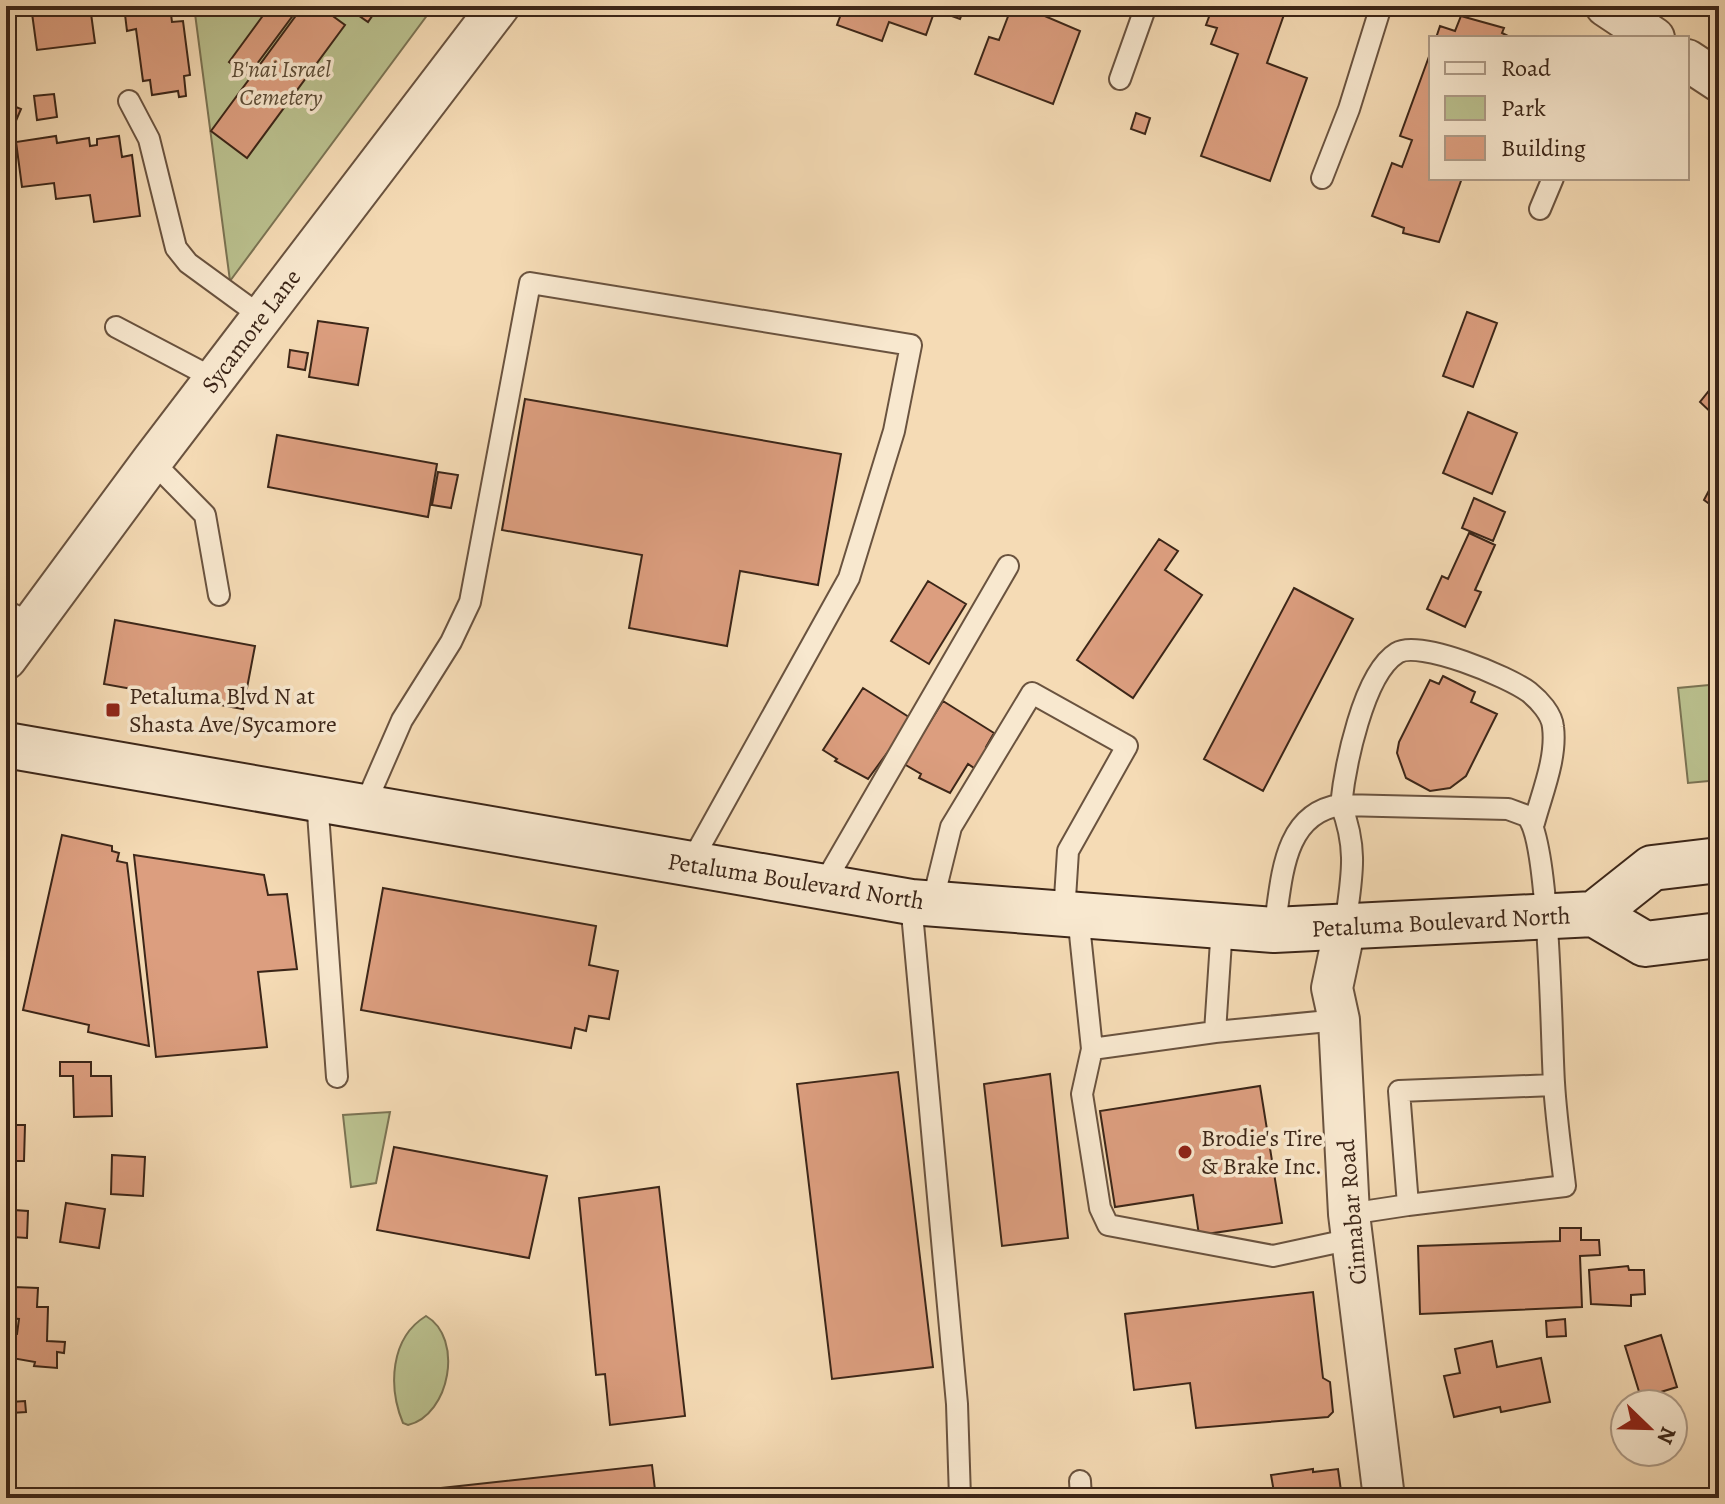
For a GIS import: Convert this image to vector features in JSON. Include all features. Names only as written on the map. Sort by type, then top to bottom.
[{"type":"main road","name":"Petaluma Boulevard North","points":[[6,745],[922,903],[1274,930],[1594,914],[1645,944],[1719,935]]},
{"type":"main road","name":"Petaluma Boulevard North","points":[[1594,914],[1652,868],[1719,860]]},
{"type":"street","name":"Sycamore Lane","points":[[6,659],[18,617],[152,461],[262,317],[487,10]]},
{"type":"street","points":[[1689,61],[1719,81]]},
{"type":"street","name":"Cinnabar Road","points":[[1345,927],[1332,988],[1339,1020],[1351,1227],[1384,1498]]},
{"type":"lane","points":[[1120,79],[1146,6]]},
{"type":"lane","points":[[1322,178],[1349,109],[1381,6]]},
{"type":"lane","points":[[129,101],[149,139],[176,248],[188,263],[262,317]]},
{"type":"lane","points":[[1540,209],[1552,180]]},
{"type":"lane","points":[[364,807],[402,720],[451,642],[470,602],[530,283],[911,345],[894,431],[849,578],[690,864]]},
{"type":"lane","points":[[116,327],[215,379]]},
{"type":"lane","points":[[152,461],[205,515],[219,595]]},
{"type":"lane","points":[[822,887],[1008,566]]},
{"type":"lane","points":[[960,1498],[957,1404],[922,903],[951,827],[1032,693],[1127,746],[1068,851],[1071,915],[1092,1049],[1082,1094],[1100,1208],[1108,1225],[1273,1256],[1408,1205],[1565,1186],[1554,1085],[1546,916],[1534,823],[1550,765],[1553,725],[1543,706],[1527,691],[1417,648],[1399,651],[1387,661],[1361,710],[1350,742],[1341,805],[1351,831],[1354,857],[1345,927]]},
{"type":"lane","points":[[317,799],[337,1077]]},
{"type":"lane","points":[[1274,930],[1292,838],[1314,813],[1341,805],[1508,809],[1527,816],[1534,823]]},
{"type":"lane","points":[[1215,1032],[1222,926]]},
{"type":"lane","points":[[1092,1049],[1215,1032],[1339,1020]]},
{"type":"lane","points":[[1408,1205],[1399,1091],[1554,1085]]},
{"type":"green space","name":"B'nai Israel Cemetery","points":[[194,6],[434,6],[230,281]]},
{"type":"green space","points":[[1719,684],[1719,780],[1688,783],[1678,688]]},
{"type":"green space","points":[[390,1112],[376,1183],[351,1187],[343,1115]]},
{"type":"green space","points":[[426,1316],[438,1327],[445,1341],[447,1375],[434,1407],[408,1425],[403,1423],[398,1409],[395,1364],[405,1337]]},
{"type":"building","points":[[31,6],[90,6],[95,43],[37,50]]},
{"type":"building","points":[[124,6],[170,6],[172,22],[183,21],[190,75],[184,76],[186,96],[179,97],[178,91],[152,95],[150,80],[143,81],[136,29],[127,31]]},
{"type":"building","points":[[270,6],[300,6],[248,76],[229,62]]},
{"type":"building","points":[[303,6],[319,6],[345,25],[247,158],[211,131]]},
{"type":"building","points":[[345,6],[379,6],[368,22]]},
{"type":"building","points":[[844,6],[965,6],[960,19],[935,10],[926,35],[889,22],[882,41],[837,25]]},
{"type":"building","points":[[1012,6],[1026,8],[1080,31],[1053,104],[975,74],[989,37],[999,40]]},
{"type":"building","points":[[1213,6],[1287,6],[1267,63],[1307,78],[1270,181],[1201,156],[1238,54],[1211,44],[1217,28],[1206,25]]},
{"type":"building","points":[[1461,16],[1504,28],[1502,33],[1508,36],[1437,36],[1440,26],[1455,31]]},
{"type":"building","points":[[1429,56],[1429,180],[1461,180],[1439,242],[1403,233],[1404,228],[1372,216],[1392,163],[1402,167],[1412,140],[1400,136]]},
{"type":"building","points":[[54,94],[57,117],[37,120],[34,96]]},
{"type":"building","points":[[6,103],[21,109],[6,144]]},
{"type":"building","points":[[1136,113],[1150,118],[1145,134],[1131,129]]},
{"type":"building","points":[[56,136],[57,143],[89,138],[90,146],[97,145],[97,139],[119,136],[122,157],[132,155],[140,216],[94,222],[90,195],[56,199],[54,183],[22,187],[16,142]]},
{"type":"building","points":[[1467,312],[1497,323],[1473,387],[1443,376]]},
{"type":"building","points":[[318,321],[368,328],[358,385],[309,377]]},
{"type":"building","points":[[290,350],[308,353],[305,370],[288,367]]},
{"type":"building","points":[[1719,378],[1719,420],[1700,402]]},
{"type":"building","points":[[525,399],[841,454],[818,585],[740,571],[727,646],[629,628],[642,555],[502,530]]},
{"type":"building","points":[[1468,412],[1517,433],[1492,494],[1443,473]]},
{"type":"building","points":[[277,435],[437,464],[428,517],[268,487]]},
{"type":"building","points":[[438,472],[458,475],[451,508],[432,505]]},
{"type":"building","points":[[1715,479],[1719,481],[1719,511],[1704,500]]},
{"type":"building","points":[[1474,498],[1505,512],[1493,541],[1462,528]]},
{"type":"building","points":[[1469,533],[1495,545],[1475,590],[1481,592],[1465,627],[1427,609],[1442,576],[1448,579]]},
{"type":"building","points":[[1159,539],[1178,551],[1165,570],[1202,595],[1133,698],[1077,660]]},
{"type":"building","points":[[928,581],[966,604],[929,664],[891,641]]},
{"type":"building","points":[[1294,588],[1353,619],[1263,791],[1204,759]]},
{"type":"building","points":[[115,620],[255,646],[243,709],[104,684]]},
{"type":"building","points":[[1443,676],[1475,692],[1471,702],[1497,714],[1466,776],[1450,788],[1430,791],[1406,778],[1397,753],[1399,742],[1430,680],[1439,684]]},
{"type":"building","points":[[863,688],[912,719],[868,779],[835,761],[837,759],[823,750]]},
{"type":"building","points":[[943,701],[994,733],[986,747],[990,750],[977,770],[968,764],[950,793],[919,778],[921,774],[904,764]]},
{"type":"building","points":[[62,835],[112,846],[112,851],[119,853],[117,861],[127,863],[149,1046],[88,1032],[89,1025],[23,1010]]},
{"type":"building","points":[[134,855],[264,875],[268,895],[287,894],[297,969],[258,972],[267,1047],[156,1057]]},
{"type":"building","points":[[383,888],[596,926],[589,965],[618,971],[609,1019],[589,1016],[586,1031],[575,1028],[571,1048],[361,1010]]},
{"type":"building","points":[[60,1062],[91,1062],[91,1076],[111,1076],[112,1116],[74,1117],[73,1076],[60,1076]]},
{"type":"building","points":[[898,1072],[933,1367],[832,1379],[797,1084]]},
{"type":"building","points":[[1050,1074],[1068,1238],[1002,1246],[984,1084]]},
{"type":"building","points":[[1260,1086],[1282,1223],[1199,1235],[1193,1195],[1115,1207],[1100,1111]]},
{"type":"building","points":[[6,1125],[25,1125],[24,1161],[13,1161],[12,1182],[6,1182]]},
{"type":"building","points":[[394,1147],[547,1176],[529,1258],[377,1230]]},
{"type":"building","points":[[112,1155],[145,1157],[143,1196],[111,1194]]},
{"type":"building","points":[[659,1187],[685,1416],[610,1425],[605,1374],[596,1375],[579,1198]]},
{"type":"building","points":[[6,1194],[15,1194],[14,1210],[28,1211],[27,1238],[13,1237],[12,1255],[6,1255]]},
{"type":"building","points":[[66,1203],[105,1209],[99,1248],[60,1242]]},
{"type":"building","points":[[1560,1228],[1581,1228],[1581,1240],[1599,1240],[1600,1255],[1580,1256],[1582,1307],[1420,1314],[1418,1246],[1560,1241]]},
{"type":"building","points":[[1628,1266],[1629,1270],[1644,1270],[1645,1294],[1631,1295],[1631,1306],[1591,1304],[1589,1270]]},
{"type":"building","points":[[14,1287],[38,1288],[37,1307],[48,1307],[47,1341],[65,1342],[64,1353],[57,1352],[57,1368],[34,1366],[35,1362],[6,1357],[6,1296],[14,1297]],"holes":[[[8,1318],[19,1319],[17,1334],[7,1333]]]},
{"type":"building","points":[[1313,1292],[1323,1378],[1330,1382],[1333,1412],[1328,1417],[1196,1428],[1190,1383],[1134,1390],[1125,1314]]},
{"type":"building","points":[[1565,1319],[1566,1336],[1547,1337],[1546,1321]]},
{"type":"building","points":[[1661,1335],[1677,1387],[1638,1388],[1625,1346]]},
{"type":"building","points":[[1492,1341],[1497,1367],[1541,1358],[1550,1402],[1501,1412],[1500,1407],[1454,1417],[1444,1376],[1460,1373],[1455,1349]]},
{"type":"building","points":[[25,1401],[26,1412],[11,1413],[11,1402]]},
{"type":"building","points":[[652,1465],[656,1498],[414,1498],[414,1491]]},
{"type":"building","points":[[1313,1469],[1313,1472],[1338,1469],[1342,1498],[1275,1498],[1271,1475]]},
{"type":"building","points":[[1040,1488],[1041,1498],[999,1498],[998,1493]]},
{"type":"place","name":"Petaluma Blvd N at Shasta Ave/Sycamore","points":[[113,710]]},
{"type":"place","name":"Brodie's Tire & Brake Inc.","points":[[1185,1152]]}]
